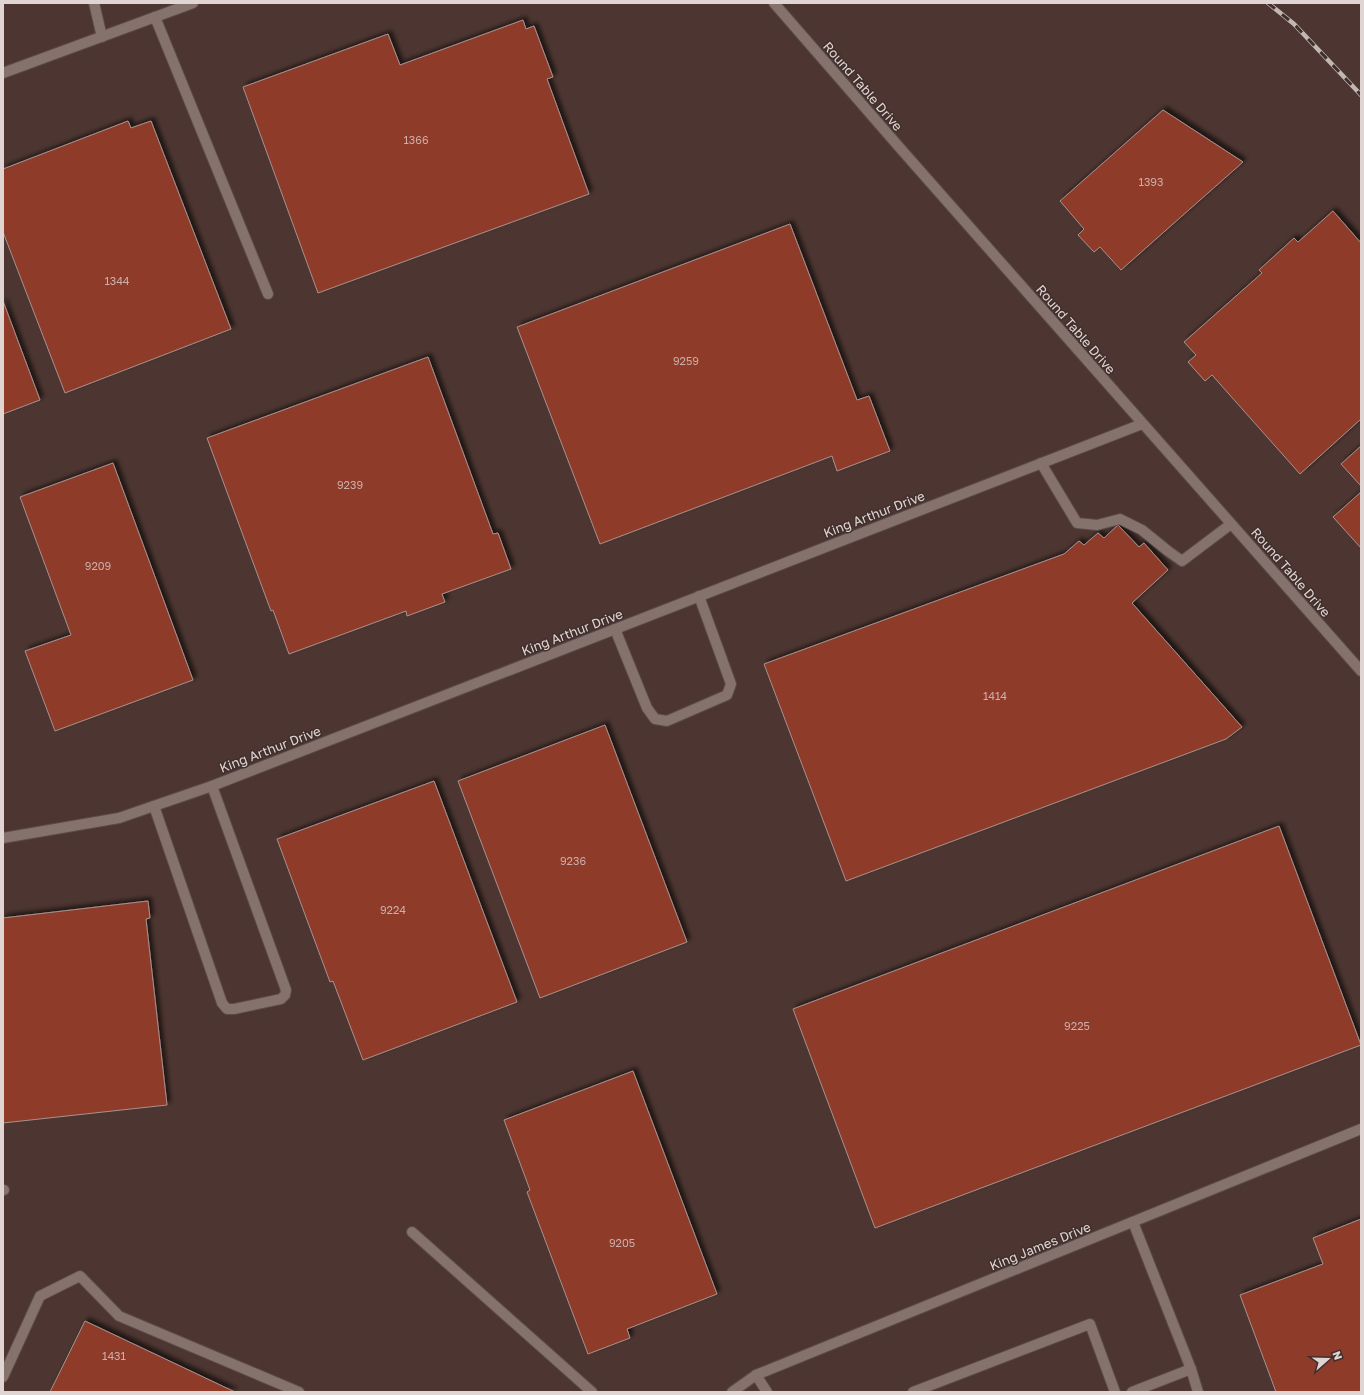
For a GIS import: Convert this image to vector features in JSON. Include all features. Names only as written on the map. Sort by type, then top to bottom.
[{"type":"street","points":[[94,3],[102,37]]},
{"type":"street","points":[[3,73],[193,3]]},
{"type":"street","name":"Round Table Drive","points":[[774,3],[1361,672]]},
{"type":"street","points":[[155,17],[268,294]]},
{"type":"street","name":"King Arthur Drive","points":[[3,838],[119,818],[212,786],[1142,424]]},
{"type":"street","points":[[1041,464],[1077,524],[1097,525],[1120,519],[1142,530],[1182,561],[1231,524]]},
{"type":"street","points":[[615,629],[647,708],[655,719],[667,721],[727,695],[731,684],[699,596]]},
{"type":"street","points":[[154,806],[222,1003],[227,1009],[234,1009],[281,999],[285,995],[286,990],[212,786]]},
{"type":"street","name":"King James Drive","points":[[732,1392],[756,1375],[1361,1129]]},
{"type":"street","points":[[1133,1222],[1191,1369],[1198,1392]]},
{"type":"street","points":[[412,1232],[592,1392]]},
{"type":"street","points":[[3,1377],[40,1296],[80,1276],[119,1316],[299,1392]]},
{"type":"street","points":[[913,1392],[1090,1324],[1115,1392]]},
{"type":"street","points":[[1132,1392],[1191,1369]]},
{"type":"street","points":[[756,1375],[767,1392]]},
{"type":"shaded area","points":[[3,3],[1361,3],[1361,1392],[3,1392]]},
{"type":"building","points":[[523,20],[526,29],[534,26],[553,77],[547,79],[589,194],[318,293],[243,87],[388,34],[400,65]]},
{"type":"building","points":[[1163,110],[1243,162],[1121,270],[1100,247],[1094,252],[1078,235],[1084,229],[1060,201]]},
{"type":"building","points":[[128,121],[131,128],[151,121],[231,329],[65,393],[3,232],[3,169]]},
{"type":"building","points":[[1333,211],[1361,243],[1361,419],[1300,474],[1212,375],[1205,381],[1188,362],[1196,355],[1184,342],[1262,273],[1259,270],[1294,238],[1298,242]]},
{"type":"building","points":[[790,224],[857,400],[869,396],[890,451],[837,471],[832,456],[600,544],[517,327]]},
{"type":"building","points":[[3,301],[40,400],[3,414]]},
{"type":"building","points":[[428,357],[493,534],[498,533],[511,569],[442,594],[445,602],[407,616],[406,611],[289,654],[273,610],[271,611],[207,438]]},
{"type":"building","points":[[1361,446],[1361,486],[1341,464]]},
{"type":"building","points":[[113,463],[193,680],[55,731],[25,651],[71,635],[20,497]]},
{"type":"building","points":[[1361,492],[1361,548],[1333,517]]},
{"type":"building","points":[[1118,525],[1139,547],[1144,543],[1168,570],[1132,603],[1242,727],[1226,739],[846,881],[764,664],[1064,554],[1079,541],[1084,545],[1098,533],[1104,538]]},
{"type":"building","points":[[605,725],[687,942],[540,998],[458,781]]},
{"type":"building","points":[[434,781],[517,1002],[363,1060],[333,981],[330,982],[277,839]]},
{"type":"building","points":[[1279,826],[1361,1045],[875,1228],[793,1009]]},
{"type":"building","points":[[148,901],[150,918],[146,919],[167,1105],[3,1123],[3,918]]},
{"type":"building","points":[[633,1071],[717,1294],[627,1329],[630,1338],[588,1354],[527,1192],[530,1190],[504,1120]]},
{"type":"building","points":[[1361,1219],[1361,1392],[1276,1392],[1240,1295],[1323,1264],[1313,1238]]},
{"type":"building","points":[[85,1321],[235,1392],[50,1392]]},
{"type":"railway","points":[[1268,3],[1294,24],[1361,95]]}]
